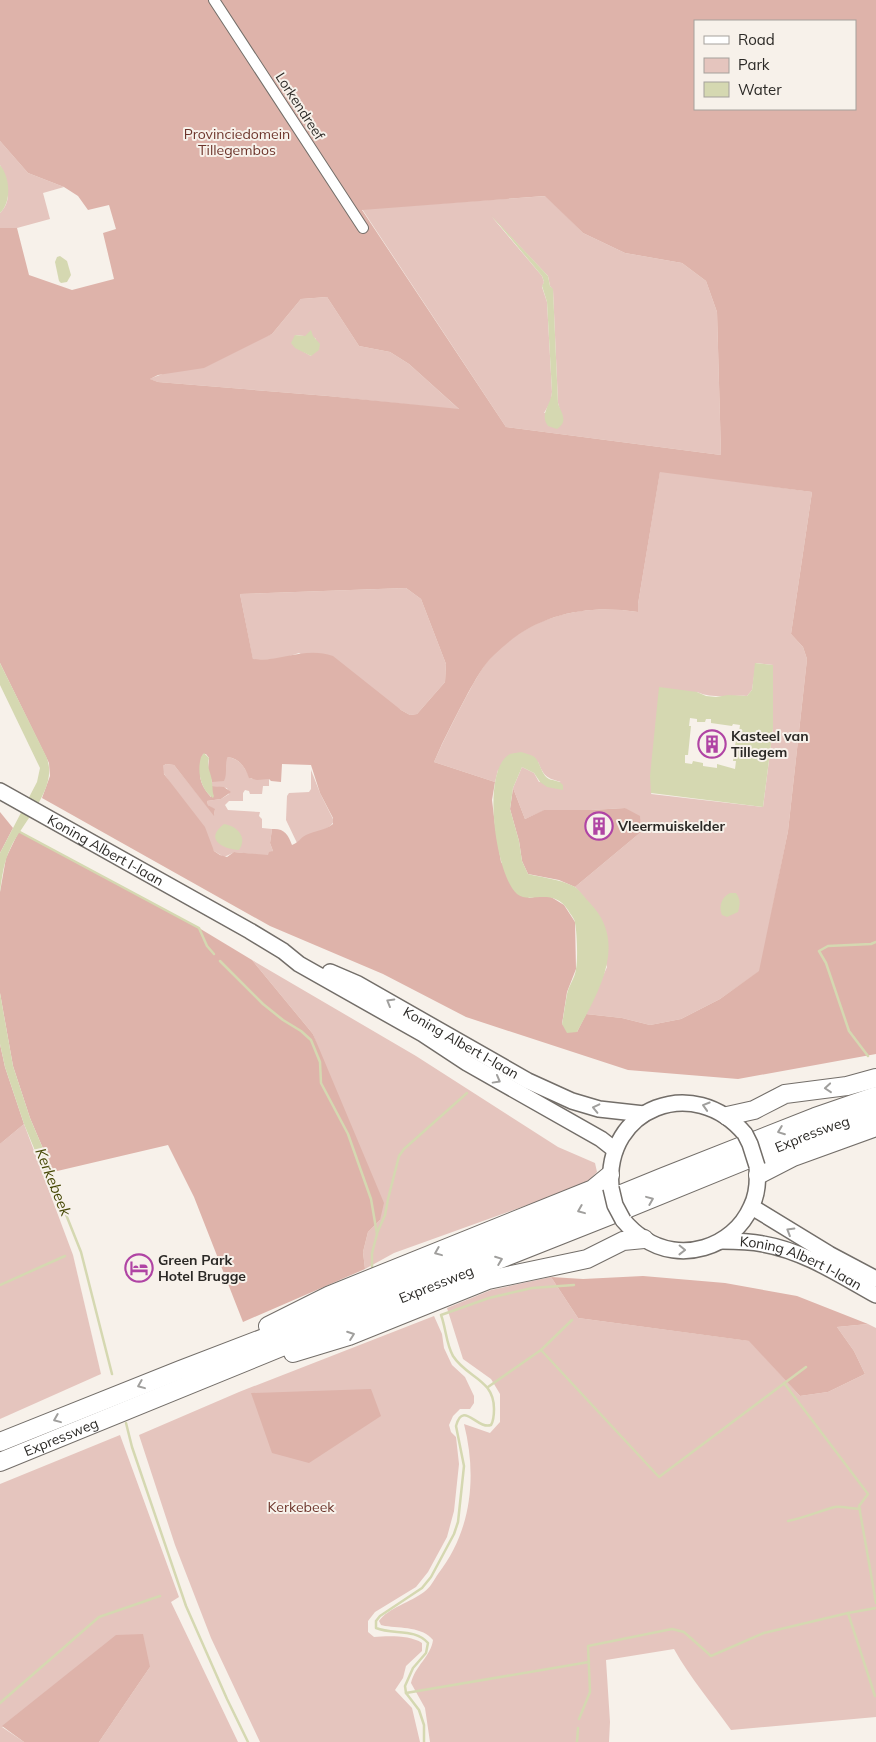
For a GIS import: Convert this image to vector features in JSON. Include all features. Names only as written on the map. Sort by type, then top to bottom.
[{"type":"highway","points":[[728,1116],[754,1110],[786,1094],[812,1089],[847,1086],[876,1078]]},
{"type":"highway","name":"Expressweg","points":[[0,1442],[340,1308],[779,1131],[876,1096]]},
{"type":"highway","name":"Expressweg","points":[[0,1462],[822,1129],[876,1112]]},
{"type":"highway","points":[[758,1171],[876,1127]]},
{"type":"highway","points":[[215,1356],[330,1295],[610,1182]]},
{"type":"highway","points":[[241,1364],[305,1350],[349,1336],[488,1280],[587,1260],[623,1241],[644,1239]]},
{"type":"main road","name":"Koning Albert I-laan","points":[[0,791],[250,931],[299,964],[423,1034],[467,1063],[600,1139],[614,1150]]},
{"type":"main road","name":"Koning Albert I-laan","points":[[283,952],[358,984],[528,1081],[572,1101],[599,1109],[644,1114]]},
{"type":"main road","name":"Koning Albert I-laan","points":[[686,1102],[701,1104],[728,1116],[745,1134],[758,1171],[752,1207],[739,1227],[721,1241],[706,1248],[690,1251],[658,1246],[644,1239],[623,1220],[615,1205],[610,1182],[614,1150],[622,1136],[644,1114],[665,1105],[686,1102]]},
{"type":"main road","name":"Koning Albert I-laan","points":[[752,1207],[829,1254],[876,1279]]},
{"type":"main road","name":"Koning Albert I-laan","points":[[721,1241],[764,1244],[787,1250],[818,1262],[876,1295]]},
{"type":"street","name":"Lorkendreef","points":[[214,0],[363,228]]},
{"type":"green space","name":"Provinciedomein Tillegembos","points":[[0,0],[876,0],[876,1054],[738,1079],[628,1070],[466,1017],[383,974],[270,926],[42,798],[50,776],[49,763],[0,663],[0,228],[17,228],[29,275],[72,290],[114,279],[103,233],[116,229],[109,205],[88,210],[78,196],[64,187],[28,173],[0,141]],"holes":[[[545,196],[583,233],[625,253],[682,263],[706,281],[717,312],[721,455],[506,427],[362,210]],[[327,297],[359,346],[390,352],[409,364],[459,409],[158,382],[150,379],[158,375],[204,368],[272,334],[301,299]],[[660,472],[812,492],[791,634],[803,647],[807,659],[788,831],[759,971],[720,999],[681,1019],[650,1025],[622,1018],[586,1014],[577,1032],[562,1024],[567,992],[576,969],[575,922],[564,905],[551,897],[529,898],[501,862],[492,800],[495,782],[434,762],[479,673],[490,659],[509,641],[526,630],[560,616],[598,610],[638,612]],[[406,588],[421,599],[446,664],[445,682],[417,714],[410,715],[401,710],[333,656],[323,653],[303,653],[274,658],[253,659],[240,594]],[[203,754],[206,754],[209,758],[208,769],[212,782],[224,781],[228,757],[242,764],[249,778],[257,780],[269,779],[281,782],[282,764],[311,765],[320,793],[333,818],[333,824],[306,835],[292,845],[285,832],[272,829],[270,843],[273,851],[269,852],[268,855],[234,852],[227,857],[220,855],[214,851],[205,827],[164,774],[163,766],[166,764],[174,765],[214,816],[215,809],[208,805],[207,801],[221,799],[231,792],[224,787],[212,786],[211,797],[206,791],[200,777]]]},
{"type":"green space","points":[[0,141],[28,173],[64,187],[43,193],[50,219],[17,228],[0,228],[0,213],[7,202],[8,190],[0,165]]},
{"type":"green space","points":[[546,196],[583,233],[625,253],[682,263],[706,281],[717,312],[721,455],[506,427],[362,209]],"holes":[[[492,217],[548,276],[553,290],[558,403],[560,410],[544,413],[551,401],[552,392],[547,302],[542,287],[544,282],[542,276]]]},
{"type":"green space","points":[[327,297],[359,346],[390,352],[409,364],[460,410],[328,396],[158,382],[149,379],[272,334],[301,299]],"holes":[[[295,335],[316,339],[311,356],[304,352]]]},
{"type":"green space","points":[[660,471],[812,492],[791,634],[803,647],[807,659],[788,831],[760,971],[720,999],[681,1019],[650,1025],[622,1018],[586,1014],[607,967],[584,897],[575,887],[641,832],[625,808],[545,810],[525,819],[513,788],[522,767],[534,773],[539,782],[561,782],[546,776],[538,762],[498,770],[495,782],[434,762],[482,669],[489,659],[508,641],[525,630],[560,616],[598,610],[638,612]],"holes":[[[756,663],[773,665],[773,729],[763,807],[651,794],[697,692],[715,696],[747,696],[752,690]]]},
{"type":"green space","points":[[406,588],[421,599],[446,664],[445,682],[417,714],[410,715],[299,653],[280,659],[253,660],[240,594]]},
{"type":"green space","points":[[228,757],[237,760],[245,768],[251,779],[269,779],[269,786],[263,786],[262,794],[250,794],[249,791],[245,790],[243,801],[229,801],[225,805],[228,810],[260,812],[262,828],[272,829],[270,843],[273,851],[268,856],[235,852],[224,857],[214,851],[163,772],[163,766],[166,764],[174,765],[214,815],[215,810],[208,805],[207,801],[221,799],[229,794],[227,788],[212,786],[212,782]]},
{"type":"green space","points":[[311,770],[334,821],[322,831],[306,836],[297,843],[286,820],[287,796],[289,793],[309,792],[311,789]]},
{"type":"green space","points":[[513,788],[525,819],[544,810],[625,808],[640,816],[641,832],[575,887],[559,880],[528,874],[522,861],[519,841],[510,809]]},
{"type":"green space","points":[[0,812],[13,828],[0,853]]},
{"type":"green space","points":[[19,831],[199,928],[252,960],[313,1034],[384,1203],[380,1220],[368,1232],[363,1252],[365,1269],[243,1322],[194,1197],[168,1145],[53,1172],[30,1118],[13,1066],[0,993],[0,892],[6,858]]},
{"type":"green space","points":[[252,960],[416,1056],[558,1147],[595,1163],[597,1172],[586,1184],[394,1253],[365,1269],[363,1252],[368,1232],[380,1220],[313,1034]]},
{"type":"green space","points":[[0,1044],[5,1067],[24,1124],[0,1144]]},
{"type":"green space","points":[[24,1124],[73,1255],[101,1374],[0,1419],[0,1144]]},
{"type":"green space","points":[[643,1276],[725,1283],[797,1296],[868,1324],[837,1327],[854,1351],[865,1374],[828,1392],[800,1396],[749,1341],[578,1318],[551,1277],[583,1279]]},
{"type":"green space","points":[[551,1277],[578,1318],[750,1341],[800,1396],[828,1392],[865,1374],[854,1351],[837,1327],[868,1324],[876,1328],[876,1717],[731,1730],[674,1649],[606,1660],[610,1722],[609,1742],[430,1742],[425,1708],[411,1683],[416,1671],[432,1646],[433,1640],[418,1630],[385,1626],[381,1625],[379,1621],[388,1612],[419,1596],[432,1584],[458,1539],[465,1521],[470,1483],[470,1463],[464,1424],[490,1433],[500,1422],[500,1394],[491,1379],[463,1359],[447,1308],[491,1290]]},
{"type":"green space","name":"Kerkebeek","points":[[434,1316],[442,1334],[444,1348],[452,1365],[465,1377],[474,1396],[474,1403],[470,1409],[460,1409],[453,1416],[449,1425],[451,1432],[456,1437],[459,1464],[454,1511],[447,1537],[428,1572],[416,1587],[375,1612],[368,1621],[368,1632],[374,1637],[405,1637],[422,1643],[422,1651],[406,1666],[403,1678],[395,1690],[412,1708],[420,1742],[260,1742],[211,1638],[175,1545],[139,1435],[239,1392]]},
{"type":"green space","points":[[371,1389],[381,1416],[309,1463],[272,1453],[251,1393]]},
{"type":"green space","points":[[120,1435],[179,1597],[171,1602],[238,1742],[99,1742],[150,1667],[2,1727],[24,1742],[0,1742],[0,1484]]},
{"type":"green space","points":[[143,1634],[150,1667],[99,1742],[24,1742],[2,1726],[116,1635]]},
{"type":"water","points":[[0,165],[8,183],[8,196],[0,213]]},
{"type":"water","points":[[491,215],[548,276],[550,286],[553,289],[558,403],[563,420],[561,426],[557,429],[548,426],[545,417],[552,392],[547,302],[542,286],[544,282],[542,276]]},
{"type":"water","points":[[60,256],[67,261],[71,275],[67,282],[61,283],[55,262],[57,257]]},
{"type":"water","points":[[311,330],[313,336],[320,344],[319,350],[311,356],[295,348],[291,343],[295,335],[305,336]]},
{"type":"water","points":[[0,663],[46,756],[49,768],[45,791],[9,852],[0,892],[0,853],[37,782],[40,768],[0,685]]},
{"type":"water","points":[[755,663],[773,665],[773,729],[763,807],[651,793],[650,776],[659,687],[697,692],[706,696],[716,697],[728,695],[747,696],[752,690]],"holes":[[[690,718],[697,719],[697,722],[705,722],[706,719],[711,719],[711,723],[732,726],[733,724],[740,725],[739,732],[737,732],[733,761],[736,761],[735,769],[717,764],[717,768],[703,766],[703,763],[693,761],[692,764],[685,763],[685,755],[688,755]]]},
{"type":"water","points":[[521,752],[536,758],[546,777],[563,785],[563,790],[547,787],[540,782],[534,773],[522,767],[513,788],[510,809],[519,841],[522,861],[528,874],[557,880],[575,887],[601,917],[607,933],[609,950],[606,967],[594,1000],[577,1032],[567,1033],[562,1024],[567,994],[577,965],[577,939],[574,920],[562,903],[555,899],[548,897],[528,898],[517,894],[509,883],[498,846],[493,801],[495,780],[501,764],[510,754]]},
{"type":"water","points":[[204,753],[209,758],[208,765],[212,780],[213,798],[202,785],[200,762]]},
{"type":"water","points":[[224,824],[233,827],[240,833],[242,841],[239,850],[227,848],[215,839],[218,829]]},
{"type":"water","points":[[730,893],[736,893],[740,905],[738,912],[727,917],[722,915],[721,905],[723,899]]},
{"type":"water","points":[[0,993],[13,1066],[30,1118],[53,1172],[45,1175],[24,1124],[5,1067],[0,1044]]},
{"type":"waterway","points":[[18,831],[199,928],[207,946],[214,954]]},
{"type":"waterway","points":[[868,1056],[849,1031],[826,963],[819,951],[828,946],[871,944],[876,942]]},
{"type":"waterway","points":[[220,961],[263,1004],[311,1040],[320,1062],[321,1083],[348,1134],[371,1199],[377,1234],[372,1253],[372,1267]]},
{"type":"waterway","points":[[377,1233],[385,1215],[399,1156],[404,1149],[467,1093]]},
{"type":"waterway","name":"Kerkebeek","points":[[49,1172],[81,1252],[112,1374]]},
{"type":"waterway","points":[[0,1285],[65,1256]]},
{"type":"waterway","points":[[424,1742],[424,1725],[419,1710],[406,1693],[405,1686],[413,1668],[426,1653],[428,1643],[417,1635],[376,1628],[376,1621],[380,1616],[422,1588],[431,1577],[454,1534],[458,1522],[464,1466],[456,1426],[459,1419],[462,1416],[466,1416],[481,1424],[491,1425],[494,1413],[493,1399],[490,1391],[453,1356],[441,1315],[489,1298],[532,1288],[574,1285]]},
{"type":"waterway","points":[[488,1387],[541,1350],[572,1320]]},
{"type":"waterway","points":[[541,1350],[659,1477],[806,1367]]},
{"type":"waterway","points":[[784,1383],[868,1494],[859,1506],[876,1603]]},
{"type":"waterway","name":"Kerkebeek","points":[[126,1423],[132,1447],[186,1606],[248,1742]]},
{"type":"waterway","points":[[788,1521],[835,1507],[860,1509]]},
{"type":"waterway","points":[[0,1703],[99,1617],[160,1596]]},
{"type":"waterway","points":[[875,1696],[848,1613],[876,1608]]},
{"type":"waterway","points":[[579,1719],[590,1692],[588,1646],[672,1629],[684,1632],[711,1656],[764,1633],[848,1613]]},
{"type":"waterway","points":[[406,1693],[589,1662]]},
{"type":"waterway","points":[[577,1742],[578,1728]]},
{"type":"place","name":"Kasteel van Tillegem","points":[[712,744]]},
{"type":"place","name":"Vleermuiskelder","points":[[599,826]]},
{"type":"place","name":"Green Park Hotel Brugge","points":[[139,1268]]}]
